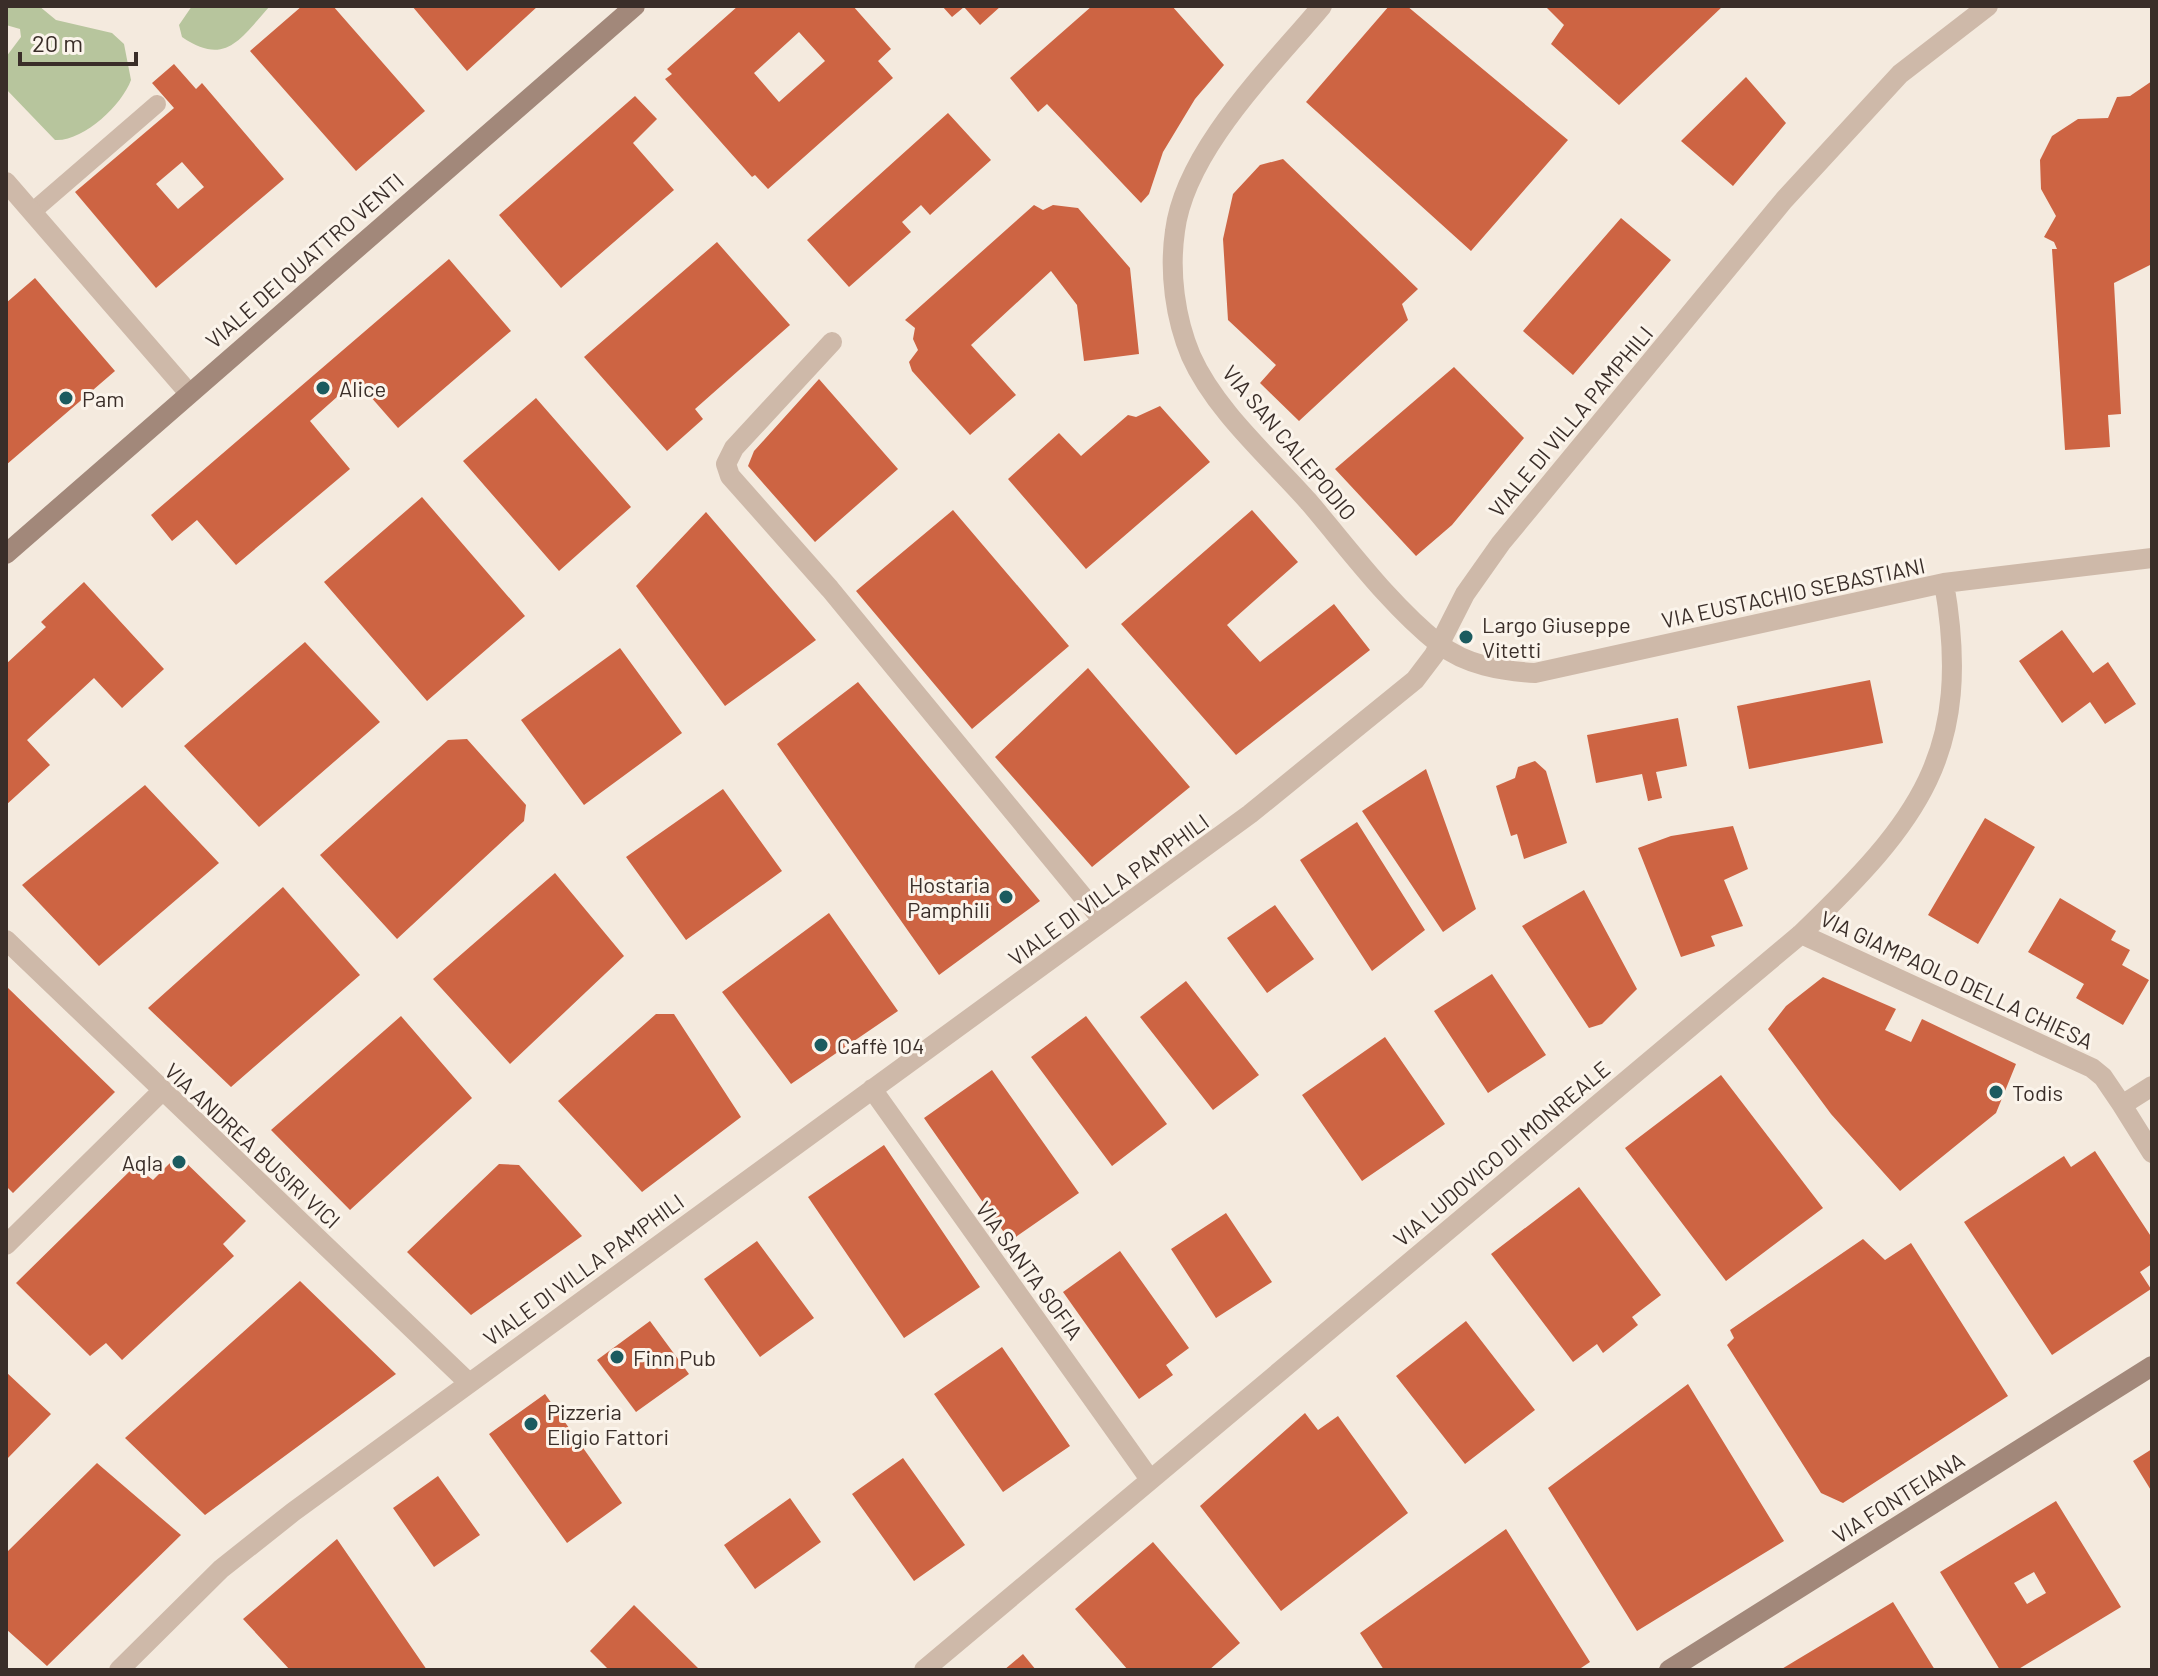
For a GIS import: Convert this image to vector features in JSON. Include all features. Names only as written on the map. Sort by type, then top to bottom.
[{"type":"street","name":"VIALE DEI QUATTRO VENTI","points":[[6,554],[188,392],[635,6]]},
{"type":"street","name":"VIA SAN CALEPODIO","points":[[1322,6],[1232,116],[1198,167],[1175,230],[1175,294],[1185,340],[1200,372],[1230,412],[1398,604],[1439,644]]},
{"type":"street","name":"VIALE DI VILLA PAMPHILI","points":[[119,1670],[221,1569],[469,1383],[1250,814],[1378,713],[1423,673],[1465,594],[1501,543],[1784,200],[1900,74],[1988,6]]},
{"type":"street","points":[[6,182],[188,392]]},
{"type":"street","points":[[832,342],[734,448],[726,464],[730,476],[830,589],[1103,921]]},
{"type":"street","name":"VIA EUSTACHIO SEBASTIANI","points":[[1439,644],[1473,662],[1497,669],[1535,673],[1944,583],[2152,558]]},
{"type":"street","name":"VIA LUDOVICO DI MONREALE","points":[[924,1670],[1149,1478],[1801,934],[1866,871],[1919,801],[1937,761],[1953,691],[1951,624],[1944,583]]},
{"type":"street","name":"VIA GIAMPAOLO DELLA CHIESA","points":[[1801,934],[2092,1068],[2103,1077],[2152,1153]]},
{"type":"street","name":"VIA ANDREA BUSIRI VICI","points":[[6,940],[161,1092],[469,1383]]},
{"type":"street","points":[[2122,1105],[2152,1086]]},
{"type":"street","name":"VIA SANTA SOFIA","points":[[872,1089],[1149,1478]]},
{"type":"street","points":[[6,1245],[161,1092]]},
{"type":"street","name":"VIA FONTEIANA","points":[[1669,1670],[2152,1366]]},
{"type":"lane","points":[[32,212],[157,104]]},
{"type":"green space","points":[[6,6],[39,6],[56,20],[112,33],[124,44],[131,80],[119,100],[100,120],[77,135],[55,140],[6,89],[6,57],[21,37],[20,29],[6,25]]},
{"type":"green space","points":[[192,6],[270,6],[241,38],[221,49],[210,49],[182,37],[179,25]]},
{"type":"building","points":[[302,6],[333,6],[425,111],[356,171],[250,51]]},
{"type":"building","points":[[412,6],[538,6],[467,71]]},
{"type":"building","points":[[738,6],[853,6],[891,49],[878,61],[893,78],[768,189],[755,175],[752,177],[665,79],[672,74],[667,69]],"holes":[[[799,32],[825,61],[779,102],[754,73]]]},
{"type":"building","points":[[942,6],[1001,6],[980,25],[964,7],[952,17]]},
{"type":"building","points":[[1092,6],[1172,6],[1224,65],[1195,99],[1163,152],[1149,194],[1141,203],[1047,104],[1038,112],[1010,78]]},
{"type":"building","points":[[1389,6],[1407,6],[1568,140],[1471,251],[1306,102]]},
{"type":"building","points":[[1545,6],[1723,6],[1619,105],[1551,44],[1564,25]]},
{"type":"building","points":[[174,64],[196,89],[202,83],[284,179],[156,288],[75,192],[174,108],[152,83]],"holes":[[[182,162],[204,187],[178,209],[156,184]]]},
{"type":"building","points":[[1746,77],[1786,123],[1733,186],[1681,141]]},
{"type":"building","points":[[2152,81],[2152,264],[2114,283],[2121,414],[2108,415],[2110,447],[2065,450],[2052,249],[2057,249],[2054,242],[2044,237],[2056,216],[2041,189],[2040,160],[2052,136],[2078,119],[2108,118],[2117,97],[2130,96]]},
{"type":"building","points":[[635,96],[657,119],[633,143],[674,190],[561,288],[499,215]]},
{"type":"building","points":[[948,113],[991,160],[930,215],[921,205],[902,222],[911,232],[849,287],[807,240]]},
{"type":"building","points":[[1283,159],[1418,289],[1402,304],[1408,320],[1299,421],[1260,383],[1276,365],[1228,320],[1223,239],[1233,194],[1260,165]]},
{"type":"building","points":[[1034,205],[1043,210],[1053,205],[1078,208],[1130,268],[1139,354],[1084,361],[1077,305],[1051,271],[971,345],[1016,395],[970,435],[912,371],[909,362],[918,350],[913,339],[915,328],[905,320]]},
{"type":"building","points":[[1621,218],[1671,260],[1573,375],[1523,331]]},
{"type":"building","points":[[717,242],[790,325],[695,409],[703,419],[667,451],[584,357]]},
{"type":"building","points":[[449,259],[511,331],[398,428],[356,380],[310,421],[350,469],[236,565],[197,520],[172,541],[151,515]]},
{"type":"building","points":[[35,278],[115,371],[6,465],[6,303]]},
{"type":"building","points":[[1454,367],[1524,438],[1452,525],[1416,556],[1335,469]]},
{"type":"building","points":[[819,379],[898,469],[815,542],[748,466],[754,451]]},
{"type":"building","points":[[536,398],[631,507],[559,571],[463,461]]},
{"type":"building","points":[[1160,406],[1210,462],[1086,569],[1008,479],[1059,433],[1081,456],[1128,415],[1136,417]]},
{"type":"building","points":[[422,497],[525,616],[427,701],[324,582]]},
{"type":"building","points":[[953,510],[1069,646],[972,729],[856,591]]},
{"type":"building","points":[[1252,510],[1298,562],[1227,625],[1260,662],[1334,604],[1370,650],[1236,755],[1121,624]]},
{"type":"building","points":[[706,512],[816,640],[725,706],[636,586]]},
{"type":"building","points":[[84,582],[164,669],[122,708],[94,678],[27,740],[50,765],[6,805],[6,664],[46,627],[41,622]]},
{"type":"building","points":[[2062,630],[2093,673],[2108,662],[2136,704],[2105,724],[2090,702],[2062,723],[2019,661]]},
{"type":"building","points":[[305,642],[380,722],[259,827],[184,746]]},
{"type":"building","points":[[620,648],[682,733],[584,805],[521,720]]},
{"type":"building","points":[[1088,668],[1190,787],[1092,867],[995,757]]},
{"type":"building","points":[[1870,680],[1883,743],[1749,769],[1737,706]]},
{"type":"building","points":[[858,682],[1040,901],[939,975],[777,744]]},
{"type":"building","points":[[1678,718],[1687,766],[1656,772],[1662,798],[1648,801],[1642,774],[1596,783],[1587,735]]},
{"type":"building","points":[[467,739],[526,805],[524,821],[397,939],[320,855],[448,740]]},
{"type":"building","points":[[1535,761],[1546,771],[1567,843],[1524,859],[1517,834],[1511,836],[1496,786],[1515,778],[1518,767]]},
{"type":"building","points":[[1426,769],[1476,909],[1443,932],[1362,811]]},
{"type":"building","points":[[145,785],[219,863],[99,966],[22,885]]},
{"type":"building","points":[[723,789],[782,871],[686,940],[626,857]]},
{"type":"building","points":[[1985,818],[2035,847],[1978,944],[1928,915]]},
{"type":"building","points":[[1357,822],[1425,930],[1372,971],[1300,860]]},
{"type":"building","points":[[1733,826],[1748,869],[1724,880],[1743,926],[1711,936],[1715,946],[1681,957],[1638,848],[1671,836]]},
{"type":"building","points":[[555,873],[624,956],[510,1064],[433,979]]},
{"type":"building","points":[[283,887],[360,975],[231,1087],[148,1008]]},
{"type":"building","points":[[1584,890],[1637,989],[1602,1024],[1589,1028],[1522,926]]},
{"type":"building","points":[[2060,898],[2116,931],[2111,940],[2130,950],[2122,965],[2149,980],[2123,1025],[2076,998],[2084,984],[2028,952]]},
{"type":"building","points":[[1275,905],[1314,959],[1267,993],[1227,938]]},
{"type":"building","points":[[829,913],[898,1011],[791,1084],[722,992]]},
{"type":"building","points":[[1492,974],[1546,1055],[1488,1093],[1434,1011]]},
{"type":"building","points":[[1823,977],[1896,1009],[1885,1030],[1911,1042],[1922,1019],[2016,1064],[1996,1113],[1900,1191],[1831,1114],[1768,1029],[1786,1006]]},
{"type":"building","points":[[1186,981],[1259,1075],[1213,1110],[1140,1017]]},
{"type":"building","points":[[6,986],[115,1092],[13,1193],[6,1186]]},
{"type":"building","points":[[656,1014],[674,1014],[741,1117],[642,1192],[558,1101]]},
{"type":"building","points":[[401,1016],[472,1098],[350,1210],[271,1130]]},
{"type":"building","points":[[1086,1016],[1167,1124],[1112,1166],[1031,1057]]},
{"type":"building","points":[[1385,1037],[1445,1124],[1362,1181],[1302,1095]]},
{"type":"building","points":[[992,1070],[1079,1193],[1010,1241],[924,1118]]},
{"type":"building","points":[[1721,1075],[1823,1208],[1726,1281],[1625,1148]]},
{"type":"building","points":[[884,1145],[980,1287],[904,1338],[808,1197]]},
{"type":"building","points":[[2095,1151],[2152,1238],[2152,1264],[2140,1272],[2151,1289],[2052,1355],[1964,1222],[2064,1156],[2071,1167]]},
{"type":"building","points":[[178,1155],[246,1221],[223,1244],[234,1256],[122,1360],[106,1343],[90,1356],[16,1283],[135,1166],[153,1180]]},
{"type":"building","points":[[499,1164],[519,1165],[582,1236],[471,1315],[407,1252]]},
{"type":"building","points":[[1579,1187],[1661,1295],[1632,1317],[1638,1325],[1603,1353],[1597,1344],[1573,1362],[1491,1254]]},
{"type":"building","points":[[1226,1213],[1272,1282],[1216,1318],[1171,1249]]},
{"type":"building","points":[[1863,1239],[1885,1260],[1911,1243],[2008,1396],[1843,1503],[1821,1493],[1727,1345],[1734,1338],[1730,1330]]},
{"type":"building","points":[[757,1241],[814,1318],[760,1357],[704,1279]]},
{"type":"building","points":[[1120,1251],[1189,1348],[1166,1365],[1173,1375],[1139,1399],[1063,1292]]},
{"type":"building","points":[[300,1281],[396,1374],[205,1515],[125,1438]]},
{"type":"building","points":[[650,1321],[689,1374],[636,1412],[597,1360]]},
{"type":"building","points":[[1466,1321],[1535,1410],[1465,1464],[1396,1376]]},
{"type":"building","points":[[1002,1347],[1070,1446],[1003,1492],[934,1394]]},
{"type":"building","points":[[6,1372],[51,1414],[6,1460]]},
{"type":"building","points":[[1688,1384],[1784,1541],[1637,1631],[1548,1488]]},
{"type":"building","points":[[545,1394],[622,1503],[567,1543],[489,1434]]},
{"type":"building","points":[[1305,1413],[1318,1430],[1338,1416],[1408,1513],[1281,1611],[1200,1506]]},
{"type":"building","points":[[2152,1449],[2152,1492],[2133,1461]]},
{"type":"building","points":[[903,1458],[965,1545],[914,1581],[852,1494]]},
{"type":"building","points":[[97,1463],[181,1535],[47,1666],[6,1629],[6,1553]]},
{"type":"building","points":[[438,1476],[480,1535],[434,1567],[393,1508]]},
{"type":"building","points":[[790,1498],[821,1542],[755,1589],[724,1545]]},
{"type":"building","points":[[2056,1501],[2121,1607],[2017,1670],[2000,1670],[1940,1572]],"holes":[[[2034,1572],[2046,1593],[2027,1604],[2014,1583]]]},
{"type":"building","points":[[1506,1529],[1590,1662],[1578,1670],[1384,1670],[1360,1633]]},
{"type":"building","points":[[337,1539],[427,1670],[290,1670],[243,1619]]},
{"type":"building","points":[[1153,1542],[1240,1643],[1209,1670],[1128,1670],[1075,1609]]},
{"type":"building","points":[[1893,1602],[1935,1670],[1780,1670]]},
{"type":"building","points":[[634,1605],[700,1670],[609,1670],[590,1651]]},
{"type":"building","points":[[1023,1654],[1036,1670],[1004,1670]]},
{"type":"place","name":"Alice","points":[[323,388]]},
{"type":"place","name":"Pam","points":[[66,398]]},
{"type":"place","name":"Largo Giuseppe Vitetti","points":[[1466,637]]},
{"type":"place","name":"Hostaria Pamphili","points":[[1006,897]]},
{"type":"place","name":"Caffè 104","points":[[821,1045]]},
{"type":"place","name":"Todis","points":[[1996,1092]]},
{"type":"place","name":"Aqla","points":[[179,1162]]},
{"type":"place","name":"Finn Pub","points":[[617,1357]]},
{"type":"place","name":"Pizzeria Eligio Fattori","points":[[531,1424]]}]
